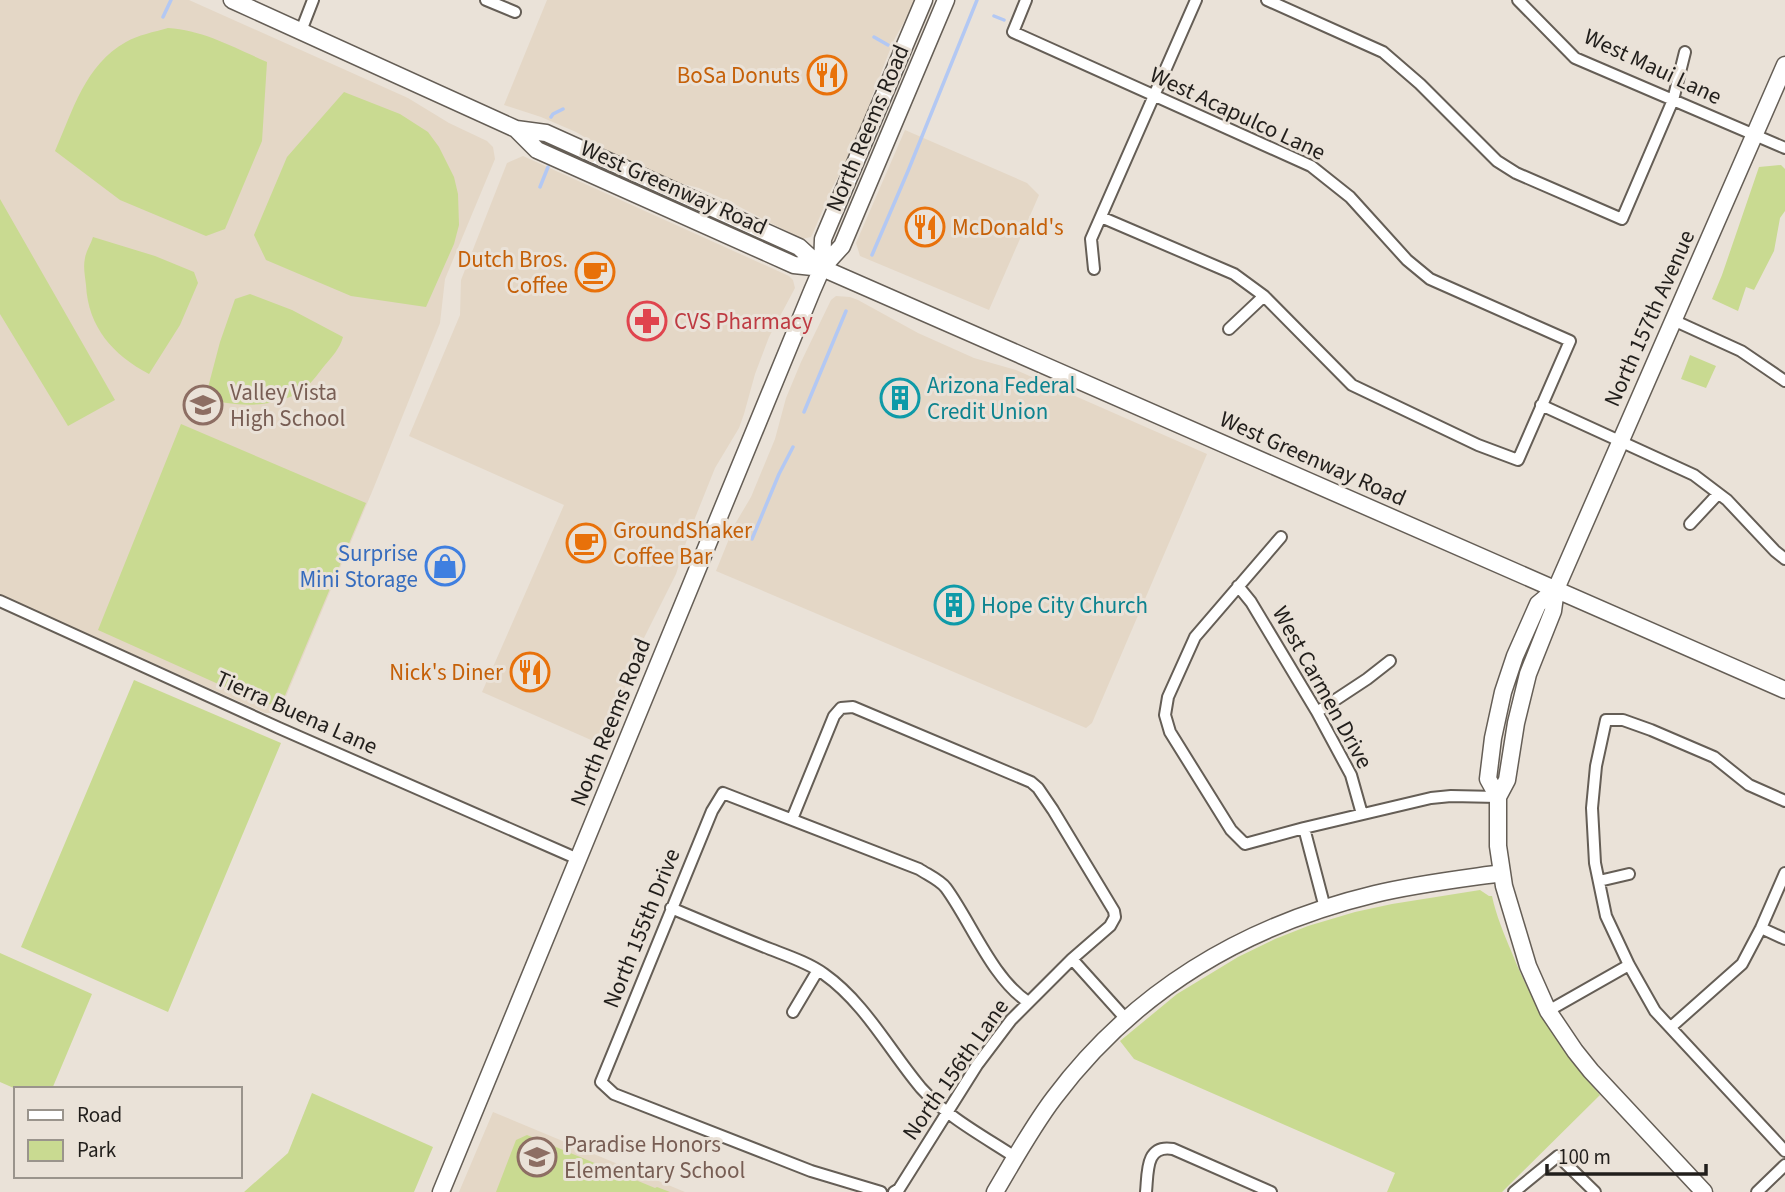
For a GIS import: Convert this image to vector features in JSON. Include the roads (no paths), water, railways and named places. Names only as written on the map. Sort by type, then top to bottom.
[{"type":"main road","name":"West Greenway Road","points":[[232,0],[516,129],[545,133],[799,247],[822,268],[1785,690]]},
{"type":"main road","name":"North Reems Road","points":[[822,268],[823,239],[924,0]]},
{"type":"main road","name":"North Reems Road","points":[[441,1192],[822,268],[842,246],[946,0]]},
{"type":"main road","name":"North 157th Avenue","points":[[1704,1192],[1591,1071],[1548,1011],[1524,954],[1504,886],[1498,846],[1498,797],[1488,779],[1494,729],[1515,656],[1538,604],[1556,589],[1785,65]]},
{"type":"main road","points":[[995,1192],[1055,1097],[1091,1054],[1126,1019],[1174,981],[1228,947],[1285,922],[1377,893],[1502,873]]},
{"type":"street","points":[[301,31],[313,0]]},
{"type":"street","points":[[486,0],[515,12]]},
{"type":"street","name":"West Acapulco Lane","points":[[1026,0],[1013,32],[1311,166],[1350,197],[1407,260],[1430,279],[1570,341],[1541,405]]},
{"type":"street","points":[[1094,269],[1091,239],[1196,0]]},
{"type":"street","points":[[1267,0],[1383,52],[1420,84],[1497,161],[1516,173],[1622,219],[1673,100],[1685,52]]},
{"type":"street","name":"West Maui Lane","points":[[1519,1],[1575,58],[1785,148]]},
{"type":"street","points":[[1101,217],[1234,274],[1264,296],[1352,384],[1478,445],[1518,460],[1541,405],[1694,475],[1727,500],[1785,559]]},
{"type":"street","points":[[1229,329],[1264,296]]},
{"type":"street","points":[[1673,320],[1741,351],[1785,381]]},
{"type":"street","points":[[1690,523],[1718,494]]},
{"type":"street","points":[[1281,537],[1195,637],[1168,697],[1165,715],[1170,732],[1231,830],[1245,844],[1432,798],[1498,797]]},
{"type":"street","name":"West Carmen Drive","points":[[1238,586],[1251,602],[1317,712],[1351,775],[1362,814]]},
{"type":"street","name":"Tierra Buena Lane","points":[[0,601],[578,859]]},
{"type":"street","points":[[1317,712],[1390,661]]},
{"type":"street","name":"North 156th Lane","points":[[792,820],[834,716],[841,708],[853,707],[1031,782],[1053,810],[1114,911],[1115,917],[1110,926],[1028,1002],[990,1046],[899,1189],[894,1192]]},
{"type":"street","points":[[1785,801],[1749,785],[1714,757],[1623,720],[1606,720],[1592,808],[1595,863],[1606,916],[1655,1011],[1785,1151]]},
{"type":"street","name":"North 155th Drive","points":[[792,820],[723,793],[712,811],[671,908],[601,1082],[614,1094],[728,1140],[811,1171],[881,1192]]},
{"type":"street","points":[[792,820],[919,869],[944,886],[1005,980],[1028,1002]]},
{"type":"street","points":[[1304,828],[1325,908]]},
{"type":"street","points":[[1671,1027],[1742,964],[1785,873]]},
{"type":"street","points":[[1599,881],[1629,874]]},
{"type":"street","points":[[671,908],[818,970],[844,992],[922,1088],[946,1113],[1015,1157]]},
{"type":"street","points":[[1761,928],[1785,939]]},
{"type":"street","points":[[1072,959],[1126,1019]]},
{"type":"street","points":[[1548,1011],[1629,965]]},
{"type":"street","points":[[793,1012],[818,970]]},
{"type":"street","points":[[1146,1192],[1152,1156],[1157,1150],[1165,1148],[1271,1192]]},
{"type":"street","points":[[1514,1192],[1558,1156],[1595,1192]]},
{"type":"street","points":[[1757,1192],[1785,1165]]},
{"type":"waterway","points":[[163,17],[171,0]]},
{"type":"waterway","points":[[872,255],[977,0]]},
{"type":"waterway","points":[[994,16],[1004,20]]},
{"type":"waterway","points":[[874,37],[888,45]]},
{"type":"waterway","points":[[551,117],[563,109]]},
{"type":"waterway","points":[[540,187],[548,167]]},
{"type":"waterway","points":[[804,412],[846,311]]},
{"type":"waterway","points":[[752,539],[793,447]]},
{"type":"place","name":"BoSa Donuts","points":[[827,75]]},
{"type":"place","name":"McDonald's","points":[[925,227]]},
{"type":"place","name":"Dutch Bros. Coffee","points":[[595,272]]},
{"type":"place","name":"CVS Pharmacy","points":[[647,321]]},
{"type":"place","name":"Arizona Federal Credit Union","points":[[900,398]]},
{"type":"place","name":"Valley Vista High School","points":[[203,405]]},
{"type":"place","name":"GroundShaker Coffee Bar","points":[[586,543]]},
{"type":"place","name":"Surprise Mini Storage","points":[[445,566]]},
{"type":"place","name":"Hope City Church","points":[[954,605]]},
{"type":"place","name":"Nick's Diner","points":[[530,672]]},
{"type":"place","name":"Paradise Honors Elementary School","points":[[537,1157]]}]
